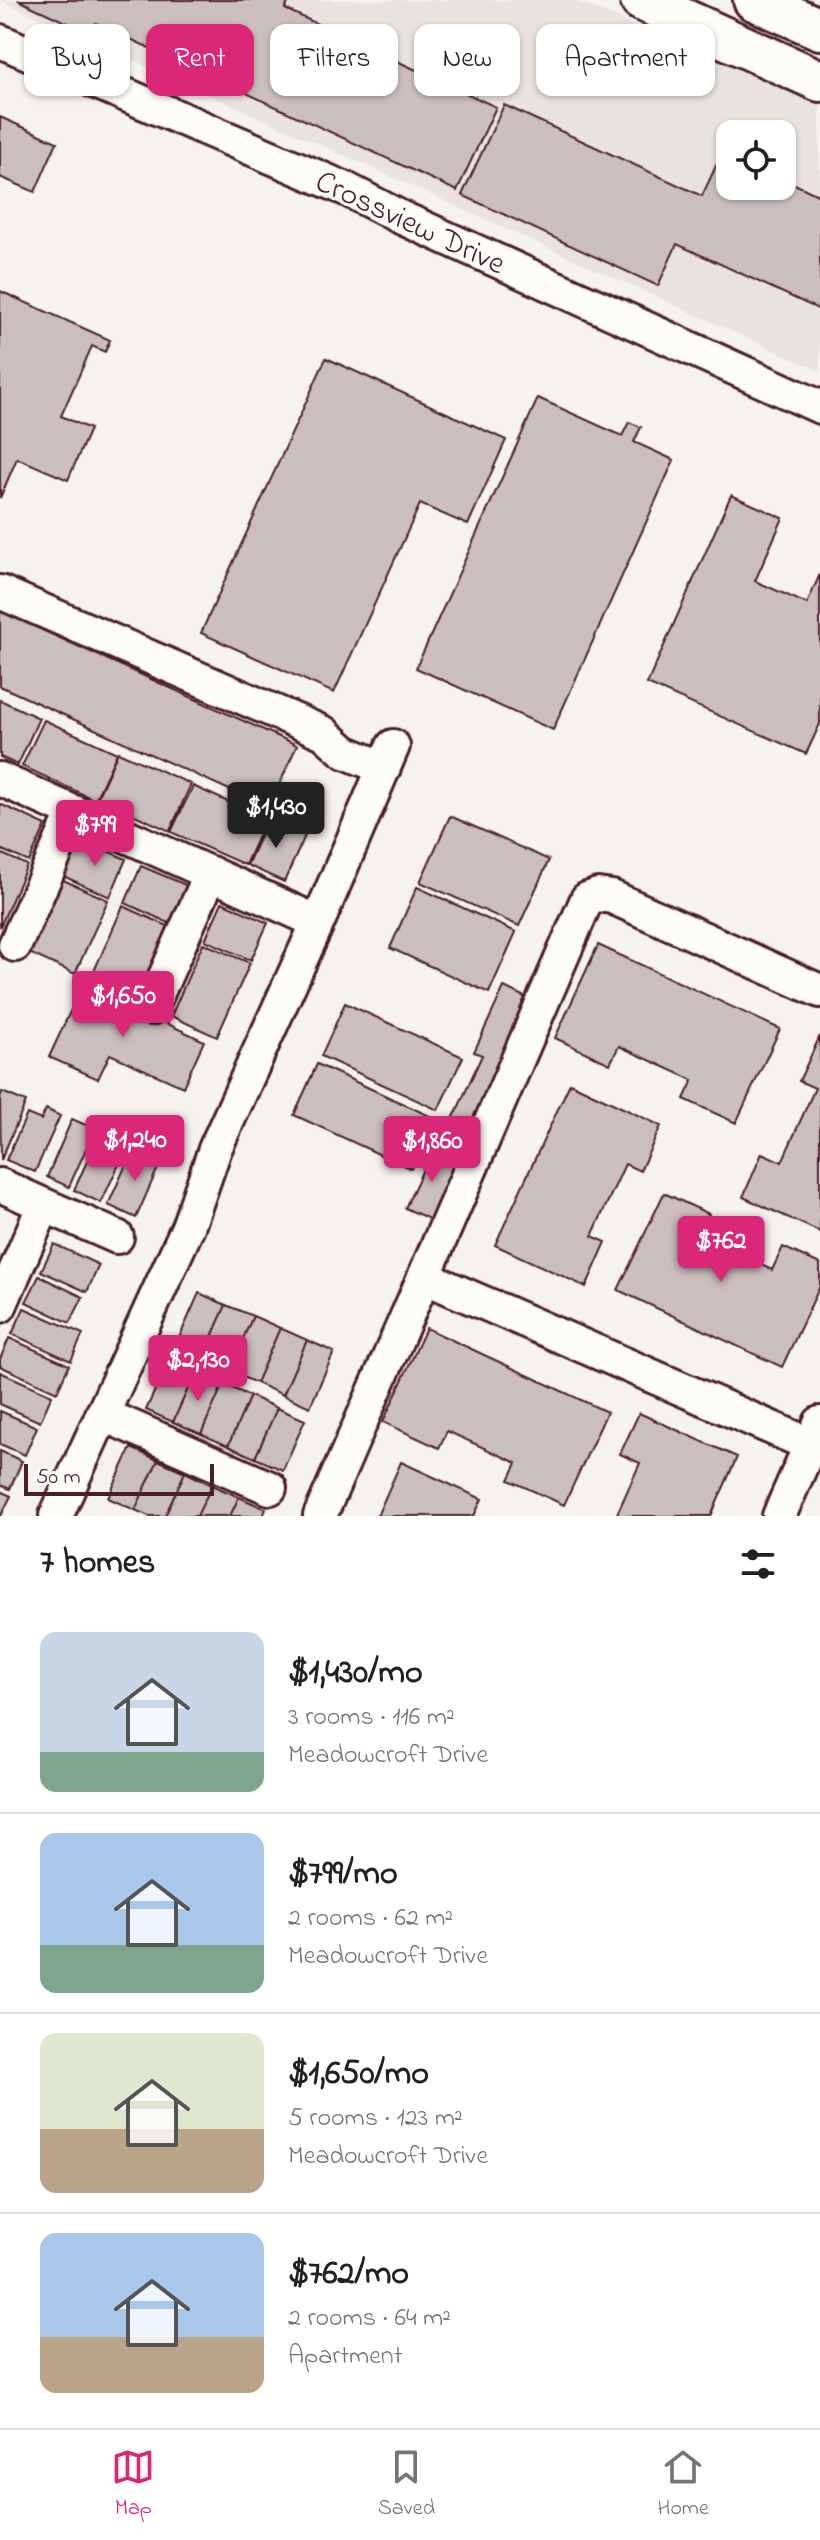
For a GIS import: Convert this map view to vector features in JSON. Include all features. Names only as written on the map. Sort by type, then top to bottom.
[{"type":"main road","points":[[641,0],[820,81]]},
{"type":"main road","points":[[754,0],[820,29]]},
{"type":"street","name":"Crossview Drive","points":[[0,41],[346,189],[398,216],[820,407]]},
{"type":"street","points":[[0,592],[324,733],[345,752],[389,757],[215,1149],[188,1227],[56,1516]]},
{"type":"street","points":[[0,779],[318,922]]},
{"type":"street","points":[[15,945],[74,812]]},
{"type":"street","points":[[151,1008],[211,873]]},
{"type":"street","points":[[320,1516],[587,899],[598,895],[612,897],[820,991]]},
{"type":"street","points":[[0,1185],[117,1237]]},
{"type":"street","points":[[0,1305],[44,1205]]},
{"type":"street","points":[[424,1277],[815,1434],[779,1516]]},
{"type":"street","points":[[102,1414],[270,1488]]},
{"type":"shaded area","points":[[0,0],[575,0],[631,24],[536,24],[536,96],[715,96],[715,60],[820,105],[820,371],[212,96],[254,96],[254,24],[146,24],[146,66],[130,59],[130,24],[53,24]]},
{"type":"building","points":[[18,0],[281,0],[288,3],[285,9],[317,24],[270,24],[270,96],[398,96],[398,61],[414,69],[414,96],[472,96],[496,107],[457,191],[253,96],[254,24],[146,24],[146,46],[130,39],[130,24],[70,24]]},
{"type":"building","points":[[504,105],[702,196],[716,166],[716,200],[796,200],[796,185],[820,196],[820,310],[677,244],[658,286],[462,195]]},
{"type":"building","points":[[0,117],[57,142],[35,192],[0,177]]},
{"type":"building","points":[[0,291],[110,340],[105,352],[92,346],[61,416],[90,429],[68,480],[17,458],[0,498]]},
{"type":"building","points":[[326,358],[506,440],[468,525],[420,504],[334,693],[201,633]]},
{"type":"building","points":[[538,398],[622,436],[629,422],[641,427],[634,442],[674,460],[553,730],[416,668]]},
{"type":"building","points":[[731,495],[783,518],[755,581],[807,604],[820,574],[820,724],[806,754],[647,684]]},
{"type":"building","points":[[0,611],[297,745],[269,808],[0,686]]},
{"type":"building","points":[[0,700],[39,718],[18,765],[0,757]]},
{"type":"building","points":[[44,720],[117,753],[95,800],[22,766]]},
{"type":"building","points":[[118,752],[191,784],[170,831],[97,798]]},
{"type":"building","points":[[193,786],[266,819],[245,865],[171,832]]},
{"type":"building","points":[[0,804],[46,825],[29,862],[0,849]]},
{"type":"building","points":[[450,816],[549,860],[519,926],[420,882]]},
{"type":"building","points":[[268,819],[305,836],[284,882],[247,865]]},
{"type":"building","points":[[80,839],[126,859],[110,897],[63,876]]},
{"type":"building","points":[[0,853],[27,865],[0,927]]},
{"type":"building","points":[[141,866],[188,886],[171,924],[125,903]]},
{"type":"building","points":[[61,879],[108,900],[75,974],[29,953]]},
{"type":"building","points":[[417,887],[516,932],[489,993],[390,948]]},
{"type":"building","points":[[222,902],[268,923],[251,960],[205,940]]},
{"type":"building","points":[[123,906],[170,927],[137,1001],[90,980]]},
{"type":"building","points":[[203,943],[250,963],[217,1037],[171,1016]]},
{"type":"building","points":[[598,945],[780,1029],[736,1123],[684,1099],[693,1080],[619,1046],[610,1064],[555,1038]]},
{"type":"building","points":[[83,984],[204,1041],[183,1087],[110,1054],[98,1079],[49,1057]]},
{"type":"building","points":[[504,987],[531,1000],[465,1146],[445,1137],[482,1055],[474,1052]]},
{"type":"building","points":[[345,1003],[463,1057],[438,1110],[321,1056]]},
{"type":"building","points":[[820,1036],[820,1232],[743,1197],[762,1153],[782,1162],[815,1088],[799,1081]]},
{"type":"building","points":[[317,1064],[434,1118],[411,1169],[294,1115]]},
{"type":"building","points":[[570,1083],[661,1126],[640,1171],[625,1164],[592,1236],[606,1242],[586,1287],[495,1245]]},
{"type":"building","points":[[2,1092],[26,1102],[1,1160],[0,1098]]},
{"type":"building","points":[[46,1109],[60,1116],[35,1172],[6,1160],[27,1114],[41,1120]]},
{"type":"building","points":[[72,1119],[95,1129],[69,1187],[47,1177]]},
{"type":"building","points":[[98,1137],[126,1149],[101,1203],[74,1190]]},
{"type":"building","points":[[433,1148],[459,1159],[431,1220],[405,1208]]},
{"type":"building","points":[[133,1149],[161,1161],[136,1218],[108,1205]]},
{"type":"building","points":[[664,1193],[709,1214],[698,1236],[772,1270],[783,1247],[820,1264],[820,1286],[782,1367],[618,1290]]},
{"type":"building","points":[[54,1244],[99,1265],[87,1292],[41,1271]]},
{"type":"building","points":[[39,1276],[83,1297],[70,1323],[26,1302]]},
{"type":"building","points":[[199,1293],[226,1305],[202,1359],[175,1347]]},
{"type":"building","points":[[226,1305],[253,1316],[229,1371],[202,1359]]},
{"type":"building","points":[[24,1308],[83,1334],[71,1361],[12,1334]]},
{"type":"building","points":[[253,1316],[280,1328],[256,1383],[229,1371]]},
{"type":"building","points":[[280,1328],[307,1340],[283,1395],[256,1383]]},
{"type":"building","points":[[426,1328],[607,1412],[564,1505],[509,1480],[517,1463],[447,1431],[439,1448],[383,1422]]},
{"type":"building","points":[[9,1338],[69,1365],[57,1392],[0,1366]]},
{"type":"building","points":[[307,1340],[334,1352],[310,1407],[283,1395]]},
{"type":"building","points":[[169,1359],[196,1371],[173,1422],[146,1410]]},
{"type":"building","points":[[196,1371],[223,1384],[201,1434],[173,1422]]},
{"type":"building","points":[[0,1372],[52,1395],[40,1422],[0,1404]]},
{"type":"building","points":[[223,1384],[250,1396],[228,1446],[201,1434]]},
{"type":"building","points":[[250,1396],[277,1408],[255,1458],[228,1446]]},
{"type":"building","points":[[277,1408],[305,1420],[283,1470],[255,1458]]},
{"type":"building","points":[[0,1411],[37,1427],[25,1455],[0,1444]]},
{"type":"building","points":[[639,1413],[737,1457],[711,1516],[616,1516],[640,1463],[620,1454]]},
{"type":"building","points":[[131,1448],[158,1460],[135,1510],[108,1498]]},
{"type":"building","points":[[0,1451],[22,1461],[10,1489],[0,1485]]},
{"type":"building","points":[[158,1460],[185,1472],[165,1516],[149,1516],[135,1510]]},
{"type":"building","points":[[401,1462],[482,1499],[474,1516],[377,1516]]},
{"type":"building","points":[[185,1472],[212,1485],[197,1516],[165,1516]]},
{"type":"building","points":[[212,1485],[239,1497],[230,1516],[197,1516]]},
{"type":"building","points":[[0,1491],[11,1496],[1,1516],[0,1516]]},
{"type":"building","points":[[239,1497],[266,1509],[263,1516],[230,1516]]}]
